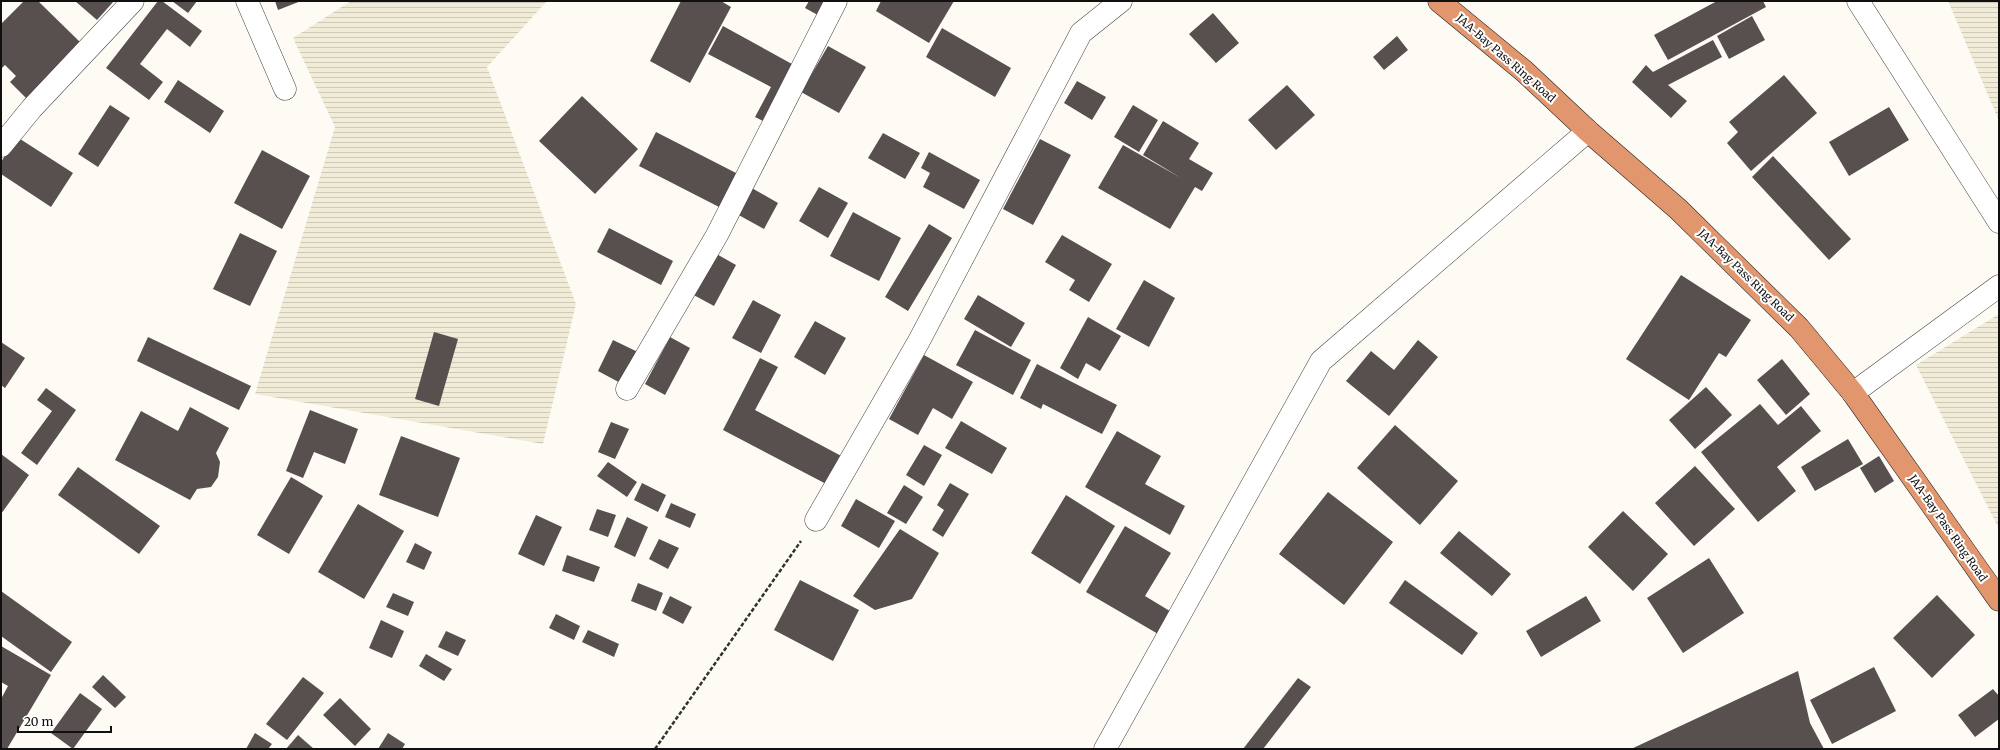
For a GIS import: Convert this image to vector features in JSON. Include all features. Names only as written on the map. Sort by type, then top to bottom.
[{"type":"highway","name":"JAA-Bay Pass Ring Road","points":[[1439,1],[1524,71],[1588,131],[1678,209],[1799,328],[1854,393],[1999,600]]},
{"type":"street","points":[[1,146],[32,108],[133,1]]},
{"type":"street","points":[[247,1],[285,89]]},
{"type":"street","points":[[627,389],[717,235],[836,1]]},
{"type":"street","points":[[816,520],[919,341],[1081,33],[1121,1]]},
{"type":"street","points":[[1858,1],[1999,222]]},
{"type":"street","points":[[1104,749],[1321,361],[1588,131]]},
{"type":"street","points":[[1854,393],[1999,286]]},
{"type":"path","points":[[655,749],[816,520]]},
{"type":"shaded area","points":[[351,1],[547,1],[487,67],[576,304],[543,444],[255,394],[335,127],[293,38]]},
{"type":"shaded area","points":[[1948,1],[1999,1],[1999,121]]},
{"type":"shaded area","points":[[1999,314],[1999,529],[1916,365]]},
{"type":"building","points":[[24,1],[38,1],[81,43],[26,98],[10,82],[16,76],[5,65],[1,69],[1,24]]},
{"type":"building","points":[[75,1],[114,1],[97,20]]},
{"type":"building","points":[[158,1],[162,1],[202,31],[190,47],[167,29],[140,64],[163,82],[149,100],[106,68]]},
{"type":"building","points":[[172,1],[197,1],[188,13]]},
{"type":"building","points":[[275,1],[301,1],[278,10]]},
{"type":"building","points":[[681,1],[721,1],[731,7],[690,83],[650,61]]},
{"type":"building","points":[[809,1],[835,1],[825,19],[805,8]]},
{"type":"building","points":[[881,1],[954,1],[929,43],[876,11]]},
{"type":"building","points":[[1717,1],[1763,1],[1766,7],[1668,60],[1654,35]]},
{"type":"building","points":[[1213,13],[1239,43],[1216,63],[1189,34]]},
{"type":"building","points":[[1752,16],[1765,40],[1729,59],[1717,36]]},
{"type":"building","points":[[723,26],[801,69],[771,125],[755,117],[771,87],[708,54]]},
{"type":"building","points":[[942,28],[1011,68],[995,97],[926,57]]},
{"type":"building","points":[[1397,36],[1408,50],[1384,70],[1373,57]]},
{"type":"building","points":[[1713,40],[1722,57],[1668,85],[1687,101],[1671,118],[1632,82],[1646,65],[1653,72]]},
{"type":"building","points":[[828,46],[866,67],[839,113],[801,92]]},
{"type":"building","points":[[1784,75],[1817,113],[1751,171],[1727,143],[1738,132],[1729,122]]},
{"type":"building","points":[[178,80],[224,111],[210,133],[164,102]]},
{"type":"building","points":[[1077,81],[1106,97],[1092,120],[1064,103]]},
{"type":"building","points":[[1287,85],[1315,115],[1276,150],[1248,120]]},
{"type":"building","points":[[582,96],[638,149],[595,194],[539,141]]},
{"type":"building","points":[[110,105],[130,118],[98,167],[78,154]]},
{"type":"building","points":[[1133,105],[1158,120],[1139,152],[1114,137]]},
{"type":"building","points":[[1889,107],[1909,140],[1849,176],[1829,142]]},
{"type":"building","points":[[1163,121],[1199,143],[1189,159],[1213,173],[1202,191],[1195,187],[1170,229],[1098,188],[1123,145],[1181,178],[1143,155]]},
{"type":"building","points":[[656,132],[738,174],[721,208],[639,166]]},
{"type":"building","points":[[883,133],[920,153],[905,179],[868,158]]},
{"type":"building","points":[[17,137],[73,173],[51,207],[1,174],[1,162]]},
{"type":"building","points":[[1040,139],[1071,155],[1033,225],[1003,209]]},
{"type":"building","points":[[262,150],[310,176],[282,229],[234,203]]},
{"type":"building","points":[[929,152],[980,180],[964,209],[923,187],[930,173],[921,168]]},
{"type":"building","points":[[1773,156],[1851,239],[1829,260],[1752,177]]},
{"type":"building","points":[[750,187],[778,203],[764,229],[735,213]]},
{"type":"building","points":[[819,187],[848,203],[828,238],[799,221]]},
{"type":"building","points":[[853,212],[901,238],[879,281],[830,256]]},
{"type":"building","points":[[929,224],[952,238],[908,311],[885,297]]},
{"type":"building","points":[[609,228],[673,261],[661,285],[597,252]]},
{"type":"building","points":[[240,233],[277,251],[250,306],[213,289]]},
{"type":"building","points":[[1062,235],[1112,264],[1089,302],[1069,290],[1075,280],[1045,262]]},
{"type":"building","points":[[713,252],[736,265],[714,306],[690,293]]},
{"type":"building","points":[[1681,275],[1751,320],[1726,357],[1719,353],[1689,400],[1626,359]]},
{"type":"building","points":[[1144,280],[1175,298],[1149,347],[1116,329]]},
{"type":"building","points":[[978,295],[1025,323],[1011,347],[964,319]]},
{"type":"building","points":[[753,300],[781,315],[761,353],[732,338]]},
{"type":"building","points":[[1088,317],[1121,336],[1100,371],[1086,363],[1078,379],[1060,368]]},
{"type":"building","points":[[815,321],[846,338],[825,375],[794,357]]},
{"type":"building","points":[[975,330],[1031,360],[1013,395],[956,365]]},
{"type":"building","points":[[434,332],[458,339],[439,406],[415,399]]},
{"type":"building","points":[[148,337],[251,386],[239,410],[137,361]]},
{"type":"building","points":[[670,337],[690,348],[665,395],[645,384]]},
{"type":"building","points":[[613,340],[642,354],[626,386],[598,371]]},
{"type":"building","points":[[1418,340],[1438,357],[1389,416],[1346,381],[1371,351],[1394,370]]},
{"type":"building","points":[[1,342],[25,358],[5,388],[1,385]]},
{"type":"building","points":[[924,355],[973,382],[952,419],[933,408],[918,435],[889,419]]},
{"type":"building","points":[[760,358],[778,367],[755,410],[847,459],[832,487],[723,430]]},
{"type":"building","points":[[1782,359],[1810,394],[1786,415],[1757,380]]},
{"type":"building","points":[[1037,364],[1117,405],[1102,434],[1043,404],[1041,409],[1020,398]]},
{"type":"building","points":[[1706,387],[1732,415],[1695,449],[1669,420]]},
{"type":"building","points":[[46,388],[76,410],[37,465],[21,453],[52,411],[37,400]]},
{"type":"building","points":[[1760,404],[1778,425],[1801,406],[1821,431],[1777,467],[1796,491],[1758,522],[1701,452]]},
{"type":"building","points":[[190,407],[229,428],[216,453],[220,462],[218,477],[211,487],[197,489],[190,500],[115,460],[141,411],[178,431]]},
{"type":"building","points":[[310,410],[358,429],[345,464],[314,452],[303,478],[286,471]]},
{"type":"building","points":[[961,421],[1007,448],[992,474],[945,448]]},
{"type":"building","points":[[611,422],[629,429],[615,459],[598,452]]},
{"type":"building","points":[[1395,425],[1458,481],[1420,525],[1357,468]]},
{"type":"building","points":[[1117,431],[1161,456],[1145,484],[1185,506],[1170,535],[1085,487]]},
{"type":"building","points":[[401,436],[460,458],[438,517],[379,495]]},
{"type":"building","points":[[1848,439],[1863,464],[1815,491],[1801,467]]},
{"type":"building","points":[[924,445],[942,455],[924,486],[906,475]]},
{"type":"building","points":[[1,454],[29,475],[1,514]]},
{"type":"building","points":[[1879,456],[1894,481],[1875,493],[1860,468]]},
{"type":"building","points":[[608,462],[637,482],[627,497],[597,476]]},
{"type":"building","points":[[1695,466],[1735,509],[1694,546],[1655,503]]},
{"type":"building","points":[[78,467],[160,526],[139,554],[58,495]]},
{"type":"building","points":[[291,477],[323,496],[289,554],[257,535]]},
{"type":"building","points":[[642,483],[666,495],[658,512],[634,500]]},
{"type":"building","points":[[950,483],[969,494],[943,537],[932,530],[944,510],[937,505]]},
{"type":"building","points":[[904,485],[923,497],[906,524],[887,513]]},
{"type":"building","points":[[1328,492],[1393,542],[1344,605],[1279,554]]},
{"type":"building","points":[[1066,495],[1115,526],[1080,584],[1031,553]]},
{"type":"building","points":[[856,499],[895,521],[879,548],[841,526]]},
{"type":"building","points":[[671,503],[696,514],[690,528],[665,517]]},
{"type":"building","points":[[358,504],[404,531],[364,599],[318,572]]},
{"type":"building","points":[[597,509],[616,515],[608,537],[589,530]]},
{"type":"building","points":[[1623,511],[1668,554],[1633,591],[1588,547]]},
{"type":"building","points":[[536,515],[562,527],[544,566],[518,554]]},
{"type":"building","points":[[627,517],[648,527],[635,557],[614,547]]},
{"type":"building","points":[[1125,526],[1171,553],[1145,596],[1178,616],[1165,638],[1086,592]]},
{"type":"building","points":[[900,529],[939,553],[912,599],[875,610],[853,596]]},
{"type":"building","points":[[1459,531],[1511,574],[1492,596],[1440,553]]},
{"type":"building","points":[[659,539],[679,548],[668,569],[649,559]]},
{"type":"building","points":[[415,543],[432,552],[424,570],[406,562]]},
{"type":"building","points":[[567,555],[600,567],[594,582],[562,571]]},
{"type":"building","points":[[1709,558],[1744,613],[1683,653],[1647,598]]},
{"type":"building","points":[[800,580],[859,610],[833,661],[774,630]]},
{"type":"building","points":[[1405,580],[1478,633],[1462,655],[1389,603]]},
{"type":"building","points":[[638,583],[663,593],[656,611],[631,601]]},
{"type":"building","points":[[1,591],[72,642],[51,672],[1,636]]},
{"type":"building","points":[[393,593],[414,602],[408,616],[386,607]]},
{"type":"building","points":[[1937,595],[1975,635],[1932,678],[1893,638]]},
{"type":"building","points":[[670,596],[692,607],[683,624],[662,613]]},
{"type":"building","points":[[1586,596],[1601,621],[1541,657],[1526,631]]},
{"type":"building","points":[[556,614],[580,626],[574,640],[549,628]]},
{"type":"building","points":[[381,620],[404,631],[392,658],[369,648]]},
{"type":"building","points":[[588,630],[619,644],[614,657],[582,642]]},
{"type":"building","points":[[446,631],[466,640],[458,656],[438,647]]},
{"type":"building","points":[[1,646],[51,675],[7,749],[1,749],[1,699],[8,686],[1,682]]},
{"type":"building","points":[[426,654],[452,669],[444,681],[419,666]]},
{"type":"building","points":[[1874,667],[1896,711],[1832,744],[1810,700]]},
{"type":"building","points":[[1798,671],[1810,723],[1824,749],[1631,749]]},
{"type":"building","points":[[103,675],[126,697],[115,708],[92,687]]},
{"type":"building","points":[[303,677],[324,693],[287,740],[266,724]]},
{"type":"building","points":[[1298,678],[1311,687],[1263,749],[1243,749]]},
{"type":"building","points":[[1993,689],[1999,696],[1999,719],[1975,737],[1958,715]]},
{"type":"building","points":[[80,693],[102,709],[73,749],[51,733]]},
{"type":"building","points":[[340,698],[371,729],[355,746],[323,715]]},
{"type":"building","points":[[255,733],[272,744],[268,749],[246,749]]},
{"type":"building","points":[[388,733],[405,744],[402,749],[378,749]]},
{"type":"building","points":[[298,735],[314,749],[286,749]]}]
